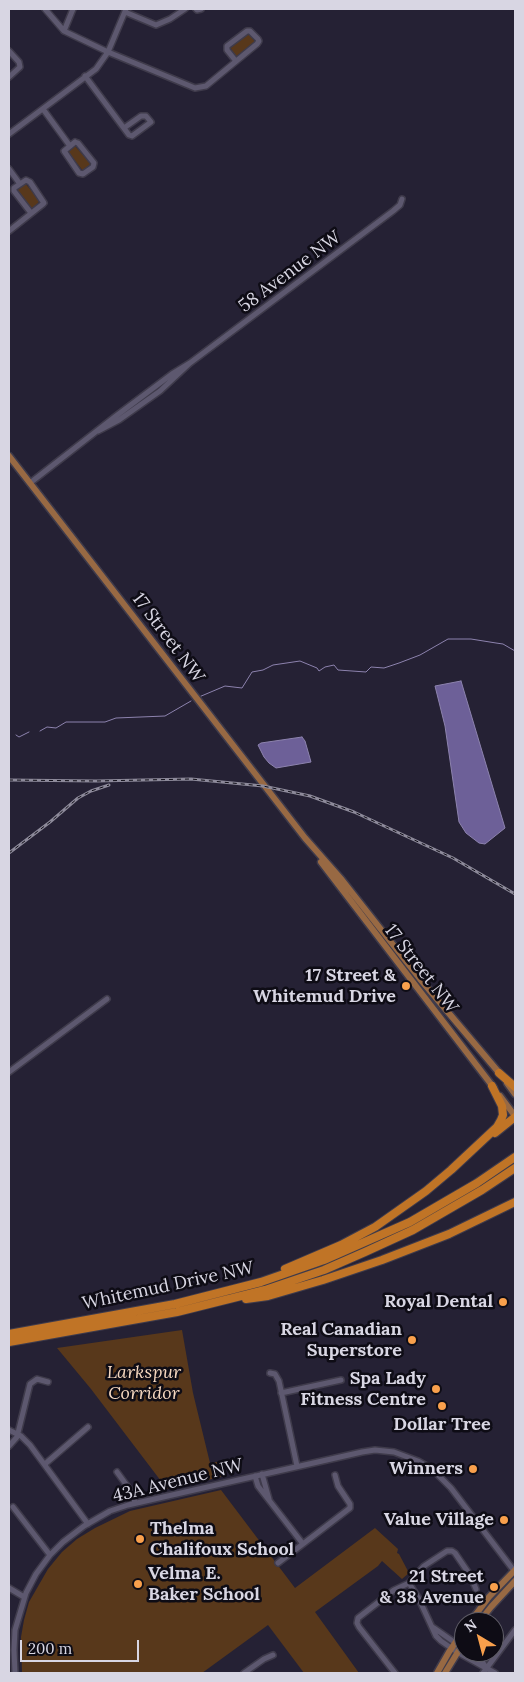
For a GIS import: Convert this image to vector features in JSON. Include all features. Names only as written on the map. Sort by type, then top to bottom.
[{"type":"highway","points":[[499,1073],[515,1087]]},
{"type":"highway","points":[[451,1170],[497,1127],[501,1120],[503,1115],[502,1106],[492,1086]]},
{"type":"highway","points":[[261,1282],[375,1227],[426,1192],[515,1117]]},
{"type":"highway","name":"Whitemud Drive NW","points":[[9,1334],[175,1304],[261,1282],[324,1260],[410,1222],[477,1183],[515,1157]]},
{"type":"highway","name":"Whitemud Drive NW","points":[[9,1342],[207,1305],[265,1290],[324,1270],[365,1252],[448,1210],[515,1168]]},
{"type":"highway","points":[[207,1305],[268,1296],[323,1280],[420,1246],[515,1202]]},
{"type":"main road","name":"17 Street NW","points":[[9,456],[305,838],[337,884],[515,1117]]},
{"type":"main road","name":"17 Street NW","points":[[305,838],[342,880],[420,979],[515,1094]]},
{"type":"main road","points":[[478,1612],[489,1597],[515,1571]]},
{"type":"main road","points":[[486,1612],[515,1581]]},
{"type":"main road","points":[[437,1673],[454,1653]]},
{"type":"main road","points":[[445,1673],[454,1656]]},
{"type":"street","points":[[54,9],[46,11],[64,31],[108,52],[195,88],[206,86],[259,42],[250,31],[227,46],[227,50],[235,60]]},
{"type":"street","points":[[64,31],[73,9]]},
{"type":"street","points":[[9,134],[96,68],[108,52],[126,10],[156,25],[170,20],[185,9]]},
{"type":"street","points":[[196,9],[201,9]]},
{"type":"street","points":[[9,51],[19,62],[20,67],[9,78]]},
{"type":"street","points":[[85,76],[129,135],[132,136],[151,122],[146,116],[141,116],[124,128]]},
{"type":"street","points":[[43,109],[70,146]]},
{"type":"street","points":[[75,142],[78,143],[94,163],[93,167],[83,174],[80,173],[65,154],[65,150],[70,146],[75,142]]},
{"type":"street","points":[[9,169],[20,184]]},
{"type":"street","points":[[9,230],[31,214],[43,204],[44,201],[30,182],[26,180],[14,188],[14,190],[31,214]]},
{"type":"street","name":"58 Avenue NW","points":[[30,483],[98,431],[119,420],[160,391],[190,363],[393,211],[402,199]]},
{"type":"street","points":[[9,1072],[107,998]]},
{"type":"street","points":[[270,1373],[276,1375],[298,1466]]},
{"type":"street","points":[[9,1446],[17,1434],[30,1384],[37,1380],[48,1382]]},
{"type":"street","points":[[281,1393],[341,1380]]},
{"type":"street","points":[[45,1464],[88,1427]]},
{"type":"street","points":[[9,1430],[30,1445],[88,1524]]},
{"type":"street","name":"43A Avenue NW","points":[[15,1673],[14,1637],[24,1597],[36,1574],[50,1555],[70,1536],[88,1524],[116,1508],[135,1503],[362,1452],[375,1450],[394,1452],[418,1461],[432,1470],[450,1488],[515,1571]]},
{"type":"street","points":[[117,1472],[132,1492],[135,1503]]},
{"type":"street","points":[[262,1474],[269,1499]]},
{"type":"street","points":[[278,1563],[351,1506],[338,1486],[334,1475]]},
{"type":"street","points":[[255,1476],[258,1486],[303,1544]]},
{"type":"street","points":[[13,1507],[50,1555]]},
{"type":"street","points":[[395,1673],[359,1627],[357,1620],[394,1590],[409,1583],[428,1563],[449,1550],[454,1552],[468,1571],[476,1589]]},
{"type":"street","points":[[409,1583],[433,1628],[454,1643]]},
{"type":"street","points":[[9,1588],[24,1597]]},
{"type":"street","points":[[485,1671],[515,1630]]},
{"type":"street","points":[[244,1673],[273,1655]]},
{"type":"street","points":[[475,1662],[485,1671],[495,1673]]},
{"type":"green space","points":[[247,34],[250,34],[255,42],[235,56],[230,47]]},
{"type":"green space","points":[[75,146],[91,164],[83,171],[68,152]]},
{"type":"green space","points":[[25,183],[40,201],[32,209],[30,209],[17,190]]},
{"type":"green space","name":"Larkspur Corridor","points":[[182,1330],[193,1393],[210,1463],[217,1462],[221,1477],[167,1489],[91,1389],[57,1348]]},
{"type":"green space","name":"Velma E. Baker School","points":[[221,1490],[295,1588],[375,1528],[398,1549],[397,1553],[409,1573],[402,1579],[382,1561],[378,1566],[315,1612],[359,1673],[304,1673],[268,1625],[202,1673],[22,1673],[21,1637],[29,1602],[48,1569],[62,1552],[77,1539],[95,1528],[130,1511]]},
{"type":"shaded area","points":[[461,681],[505,828],[485,844],[479,843],[466,833],[459,822],[445,726],[435,686]]},
{"type":"shaded area","points":[[302,737],[311,762],[276,768],[264,757],[258,745],[261,743]]},
{"type":"waterway","points":[[199,697],[225,686],[242,688],[252,672],[263,670],[273,665],[300,661],[317,668],[319,671],[334,665],[338,670],[366,672],[371,667],[384,668],[420,655],[448,639],[471,639],[503,644],[515,651]]},
{"type":"waterway","points":[[40,731],[47,727],[56,728],[66,722],[105,722],[116,718],[165,716],[191,701]]},
{"type":"waterway","points":[[16,735],[19,737],[29,732]]},
{"type":"railway","points":[[9,780],[191,779],[263,786],[310,796],[354,812],[453,858],[515,894]]},
{"type":"railway","points":[[9,853],[78,798],[109,785]]},
{"type":"place","name":"17 Street & Whitemud Drive","points":[[406,986]]},
{"type":"place","name":"Royal Dental","points":[[503,1302]]},
{"type":"place","name":"Real Canadian Superstore","points":[[412,1340]]},
{"type":"place","name":"Spa Lady Fitness Centre","points":[[436,1389]]},
{"type":"place","name":"Dollar Tree","points":[[442,1406]]},
{"type":"place","name":"Winners","points":[[473,1469]]},
{"type":"place","name":"Value Village","points":[[504,1520]]},
{"type":"place","name":"Thelma Chalifoux School","points":[[140,1539]]},
{"type":"place","name":"Velma E. Baker School","points":[[138,1584]]},
{"type":"place","name":"21 Street & 38 Avenue","points":[[494,1587]]}]
